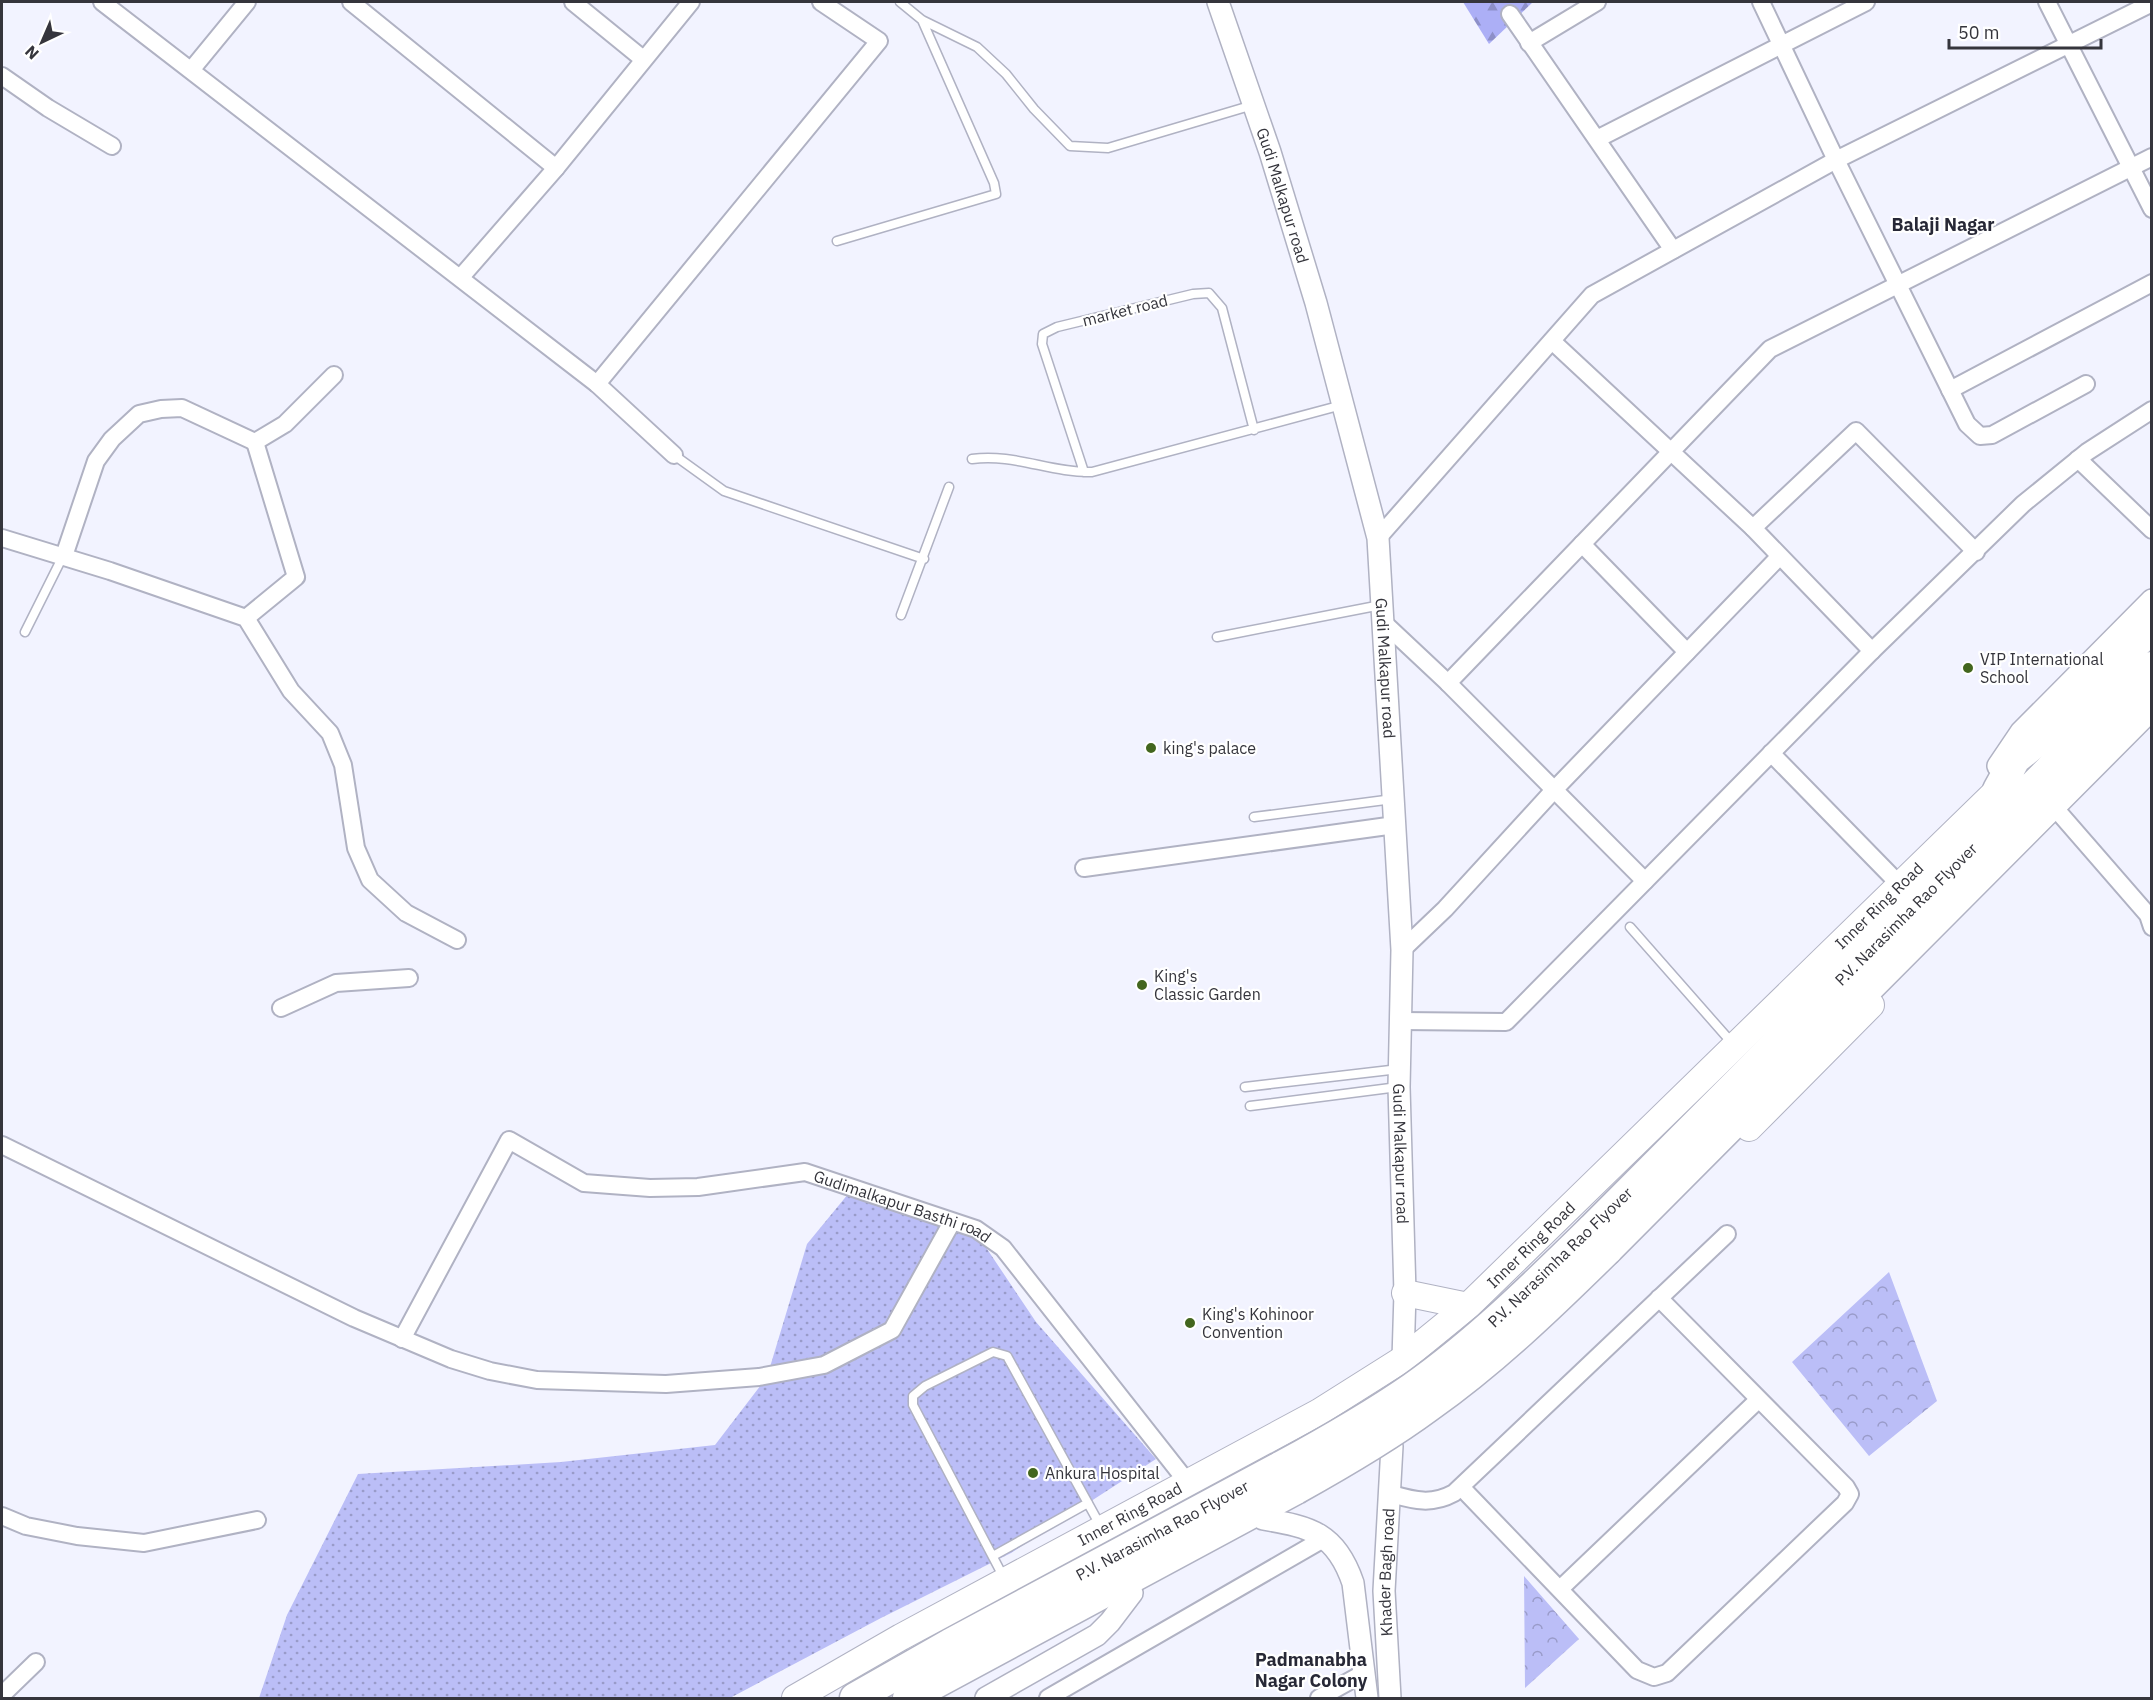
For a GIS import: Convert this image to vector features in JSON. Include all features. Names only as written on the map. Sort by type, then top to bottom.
[{"type":"highway","points":[[1992,796],[2014,759],[2044,736],[2151,627]]},
{"type":"highway","name":"P.V. Narasimha Rao Flyover","points":[[855,1698],[950,1644],[1327,1442],[1413,1387],[1455,1354],[1494,1322],[1591,1230],[2151,667]]},
{"type":"highway","name":"P.V. Narasimha Rao Flyover","points":[[908,1698],[1339,1465],[1429,1407],[1472,1374],[1546,1310],[1607,1250],[2151,703]]},
{"type":"highway","points":[[2102,761],[2151,725]]},
{"type":"main road","name":"Inner Ring Road","points":[[795,1698],[1005,1581],[1320,1412],[1403,1359],[1468,1306],[2151,638]]},
{"type":"main road","points":[[937,1698],[1132,1593],[1392,1446],[1429,1421],[1534,1337],[1823,1056],[2055,808],[2151,713]]},
{"type":"main road","points":[[1405,1293],[1468,1306]]},
{"type":"main road","points":[[1320,1412],[1335,1424],[1346,1450],[1343,1475]]},
{"type":"street","points":[[102,2],[192,69],[597,384],[674,455]]},
{"type":"street","points":[[192,69],[247,2]]},
{"type":"street","points":[[351,2],[556,168]]},
{"type":"street","points":[[573,2],[643,59]]},
{"type":"street","points":[[461,277],[556,168],[691,2]]},
{"type":"street","points":[[597,384],[879,42],[821,2]]},
{"type":"street","name":"Gudi Malkapur road","points":[[1218,2],[1316,303],[1378,538],[1402,950],[1399,1078],[1405,1293],[1403,1359]]},
{"type":"street","points":[[1529,43],[1597,2]]},
{"type":"street","points":[[1761,2],[1836,160],[1967,424],[1980,436],[1992,435],[2086,384]]},
{"type":"street","points":[[1597,140],[1866,2]]},
{"type":"street","points":[[2047,2],[2151,209]]},
{"type":"street","points":[[1378,538],[1592,296],[1836,160],[2151,3]]},
{"type":"street","points":[[1510,14],[1673,250]]},
{"type":"street","points":[[2,76],[48,108],[112,146]]},
{"type":"street","points":[[1448,683],[1770,349],[2151,157]]},
{"type":"street","points":[[1950,390],[2151,283]]},
{"type":"street","points":[[1552,341],[1753,528],[1872,651]]},
{"type":"street","points":[[255,442],[285,424],[334,375]]},
{"type":"street","points":[[64,556],[96,461],[112,439],[139,414],[161,408],[182,408],[255,442],[296,577],[246,618]]},
{"type":"street","points":[[1401,1021],[1506,1022],[1872,651],[2023,504],[2078,459],[2151,410]]},
{"type":"street","points":[[1753,528],[1856,431],[1976,552]]},
{"type":"street","points":[[2078,459],[2151,530]]},
{"type":"street","points":[[2,538],[64,556],[246,618],[291,691],[330,733],[344,765],[356,848],[370,880],[406,913],[457,940]]},
{"type":"street","points":[[1582,544],[1687,652]]},
{"type":"street","points":[[1402,950],[1445,909],[1554,790],[1779,557]]},
{"type":"street","points":[[1992,796],[1991,779],[2010,745],[2151,600]]},
{"type":"street","points":[[1382,613],[1448,683],[1645,881]]},
{"type":"street","points":[[1771,753],[1900,885]]},
{"type":"street","points":[[2055,808],[2148,915],[2151,927]]},
{"type":"street","points":[[1084,868],[1395,825]]},
{"type":"street","points":[[281,1008],[336,983],[409,978]]},
{"type":"street","name":"Gudimalkapur Basthi road","points":[[402,1339],[509,1140],[584,1184],[650,1188],[698,1187],[805,1172],[976,1230],[1003,1248],[1188,1483]]},
{"type":"street","points":[[2,1145],[354,1318],[471,1365],[537,1380],[666,1384],[799,1372],[824,1365],[892,1330],[952,1222]]},
{"type":"street","points":[[1388,1493],[1418,1502],[1434,1502],[1461,1487],[1727,1234]]},
{"type":"street","points":[[1461,1487],[1637,1670],[1654,1677],[1667,1674],[1849,1498],[1846,1487],[1659,1298]]},
{"type":"street","points":[[1560,1589],[1758,1400]]},
{"type":"street","name":"Khader Bagh road","points":[[1390,1698],[1384,1591],[1392,1446]]},
{"type":"street","points":[[2,1515],[26,1526],[77,1536],[144,1543],[257,1520]]},
{"type":"street","points":[[1263,1519],[1315,1531],[1335,1547],[1353,1583],[1367,1698]]},
{"type":"street","points":[[1048,1698],[1325,1538]]},
{"type":"street","points":[[986,1698],[1097,1635],[1132,1593]]},
{"type":"street","points":[[2,1695],[36,1662]]},
{"type":"street","points":[[1319,1698],[1364,1673]]},
{"type":"lane","points":[[900,2],[922,20],[977,47],[1006,74],[1034,109],[1070,146],[1108,148],[1253,105]]},
{"type":"lane","points":[[837,241],[996,195],[994,183],[922,20]]},
{"type":"lane","name":"market road","points":[[1084,472],[1042,344],[1043,334],[1057,327],[1193,294],[1209,293],[1222,308],[1254,430]]},
{"type":"lane","points":[[972,459],[1015,460],[1069,472],[1084,472],[1254,430],[1342,405]]},
{"type":"lane","points":[[674,455],[724,490],[924,559]]},
{"type":"lane","points":[[901,615],[924,559],[949,487]]},
{"type":"lane","points":[[25,632],[64,556]]},
{"type":"lane","points":[[1217,637],[1382,613]]},
{"type":"lane","points":[[1254,817],[1393,799]]},
{"type":"lane","points":[[1630,927],[1735,1047]]},
{"type":"lane","points":[[1245,1087],[1399,1078]]},
{"type":"lane","points":[[1250,1106],[1399,1078]]},
{"type":"lane","points":[[1005,1581],[913,1405],[913,1396],[925,1386],[993,1352],[1007,1356],[1103,1529]]},
{"type":"lane","points":[[993,1556],[1088,1503]]},
{"type":"green space","points":[[1463,2],[1533,2],[1489,44]]},
{"type":"green space","points":[[853,1188],[981,1240],[1036,1322],[1156,1459],[1011,1553],[881,1618],[730,1698],[259,1698],[287,1615],[358,1474],[561,1462],[715,1445],[767,1377],[807,1244]]},
{"type":"green space","points":[[1889,1272],[1937,1401],[1869,1456],[1792,1362]]},
{"type":"green space","points":[[1524,1576],[1579,1639],[1525,1688]]},
{"type":"place","name":"VIP International School","points":[[1968,668]]},
{"type":"place","name":"king's palace","points":[[1151,748]]},
{"type":"place","name":"King's Classic Garden","points":[[1142,985]]},
{"type":"place","name":"King's Kohinoor Convention","points":[[1190,1323]]},
{"type":"place","name":"Ankura Hospital","points":[[1033,1473]]},
{"type":"district","name":"Balaji Nagar","points":[[1943,224]]},
{"type":"district","name":"Padmanabha Nagar Colony","points":[[1311,1669]]}]
